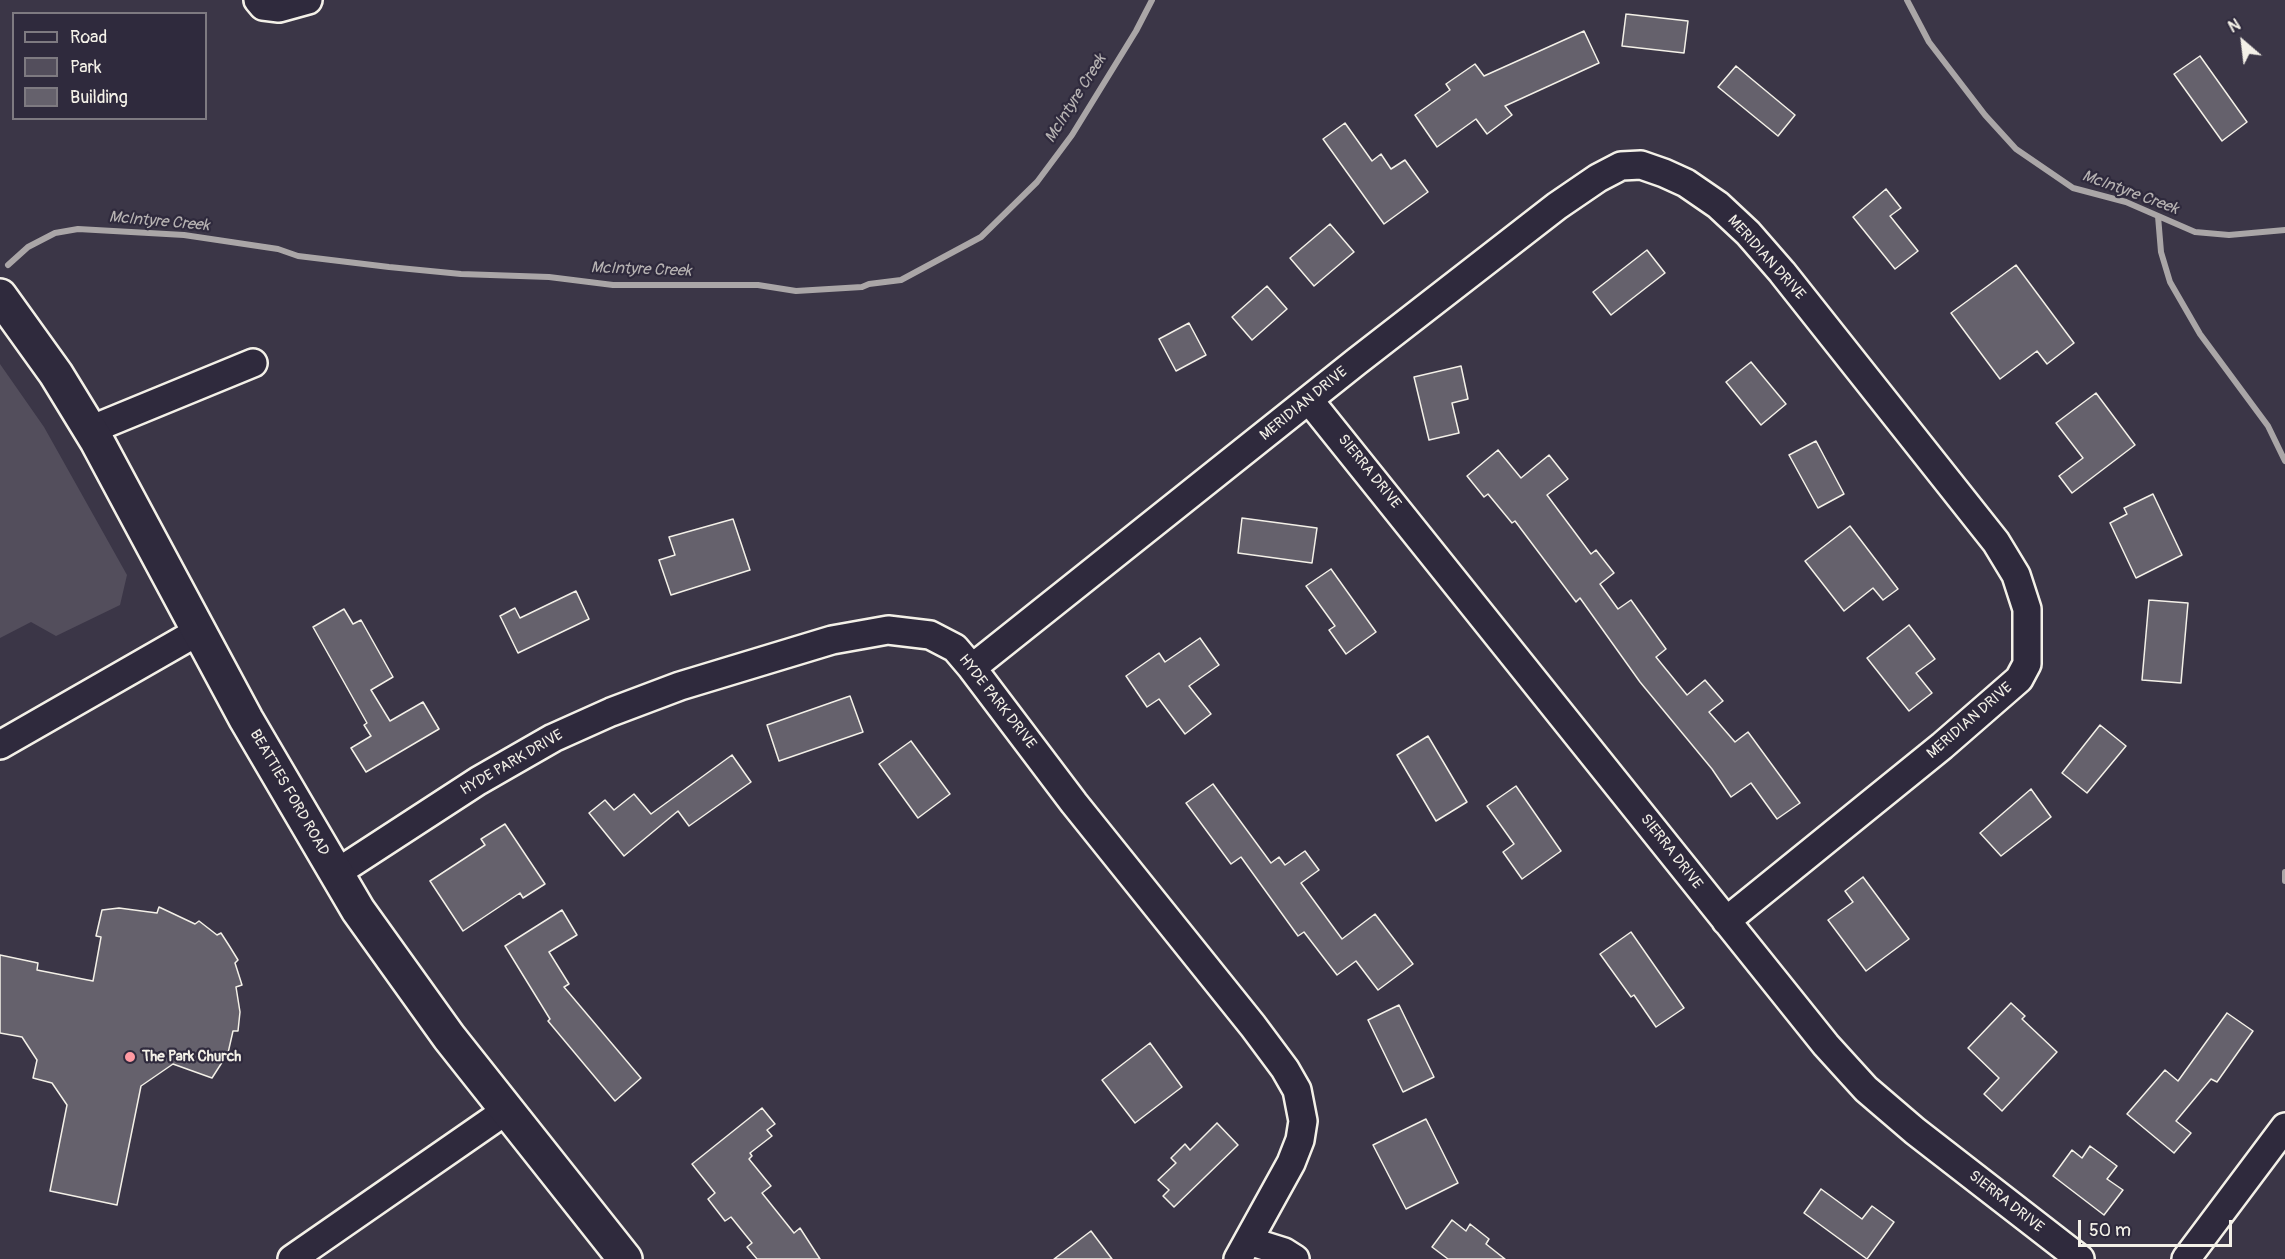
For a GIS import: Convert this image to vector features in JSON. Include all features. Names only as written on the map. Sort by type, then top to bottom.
[{"type":"main road","name":"BEATTIES FORD ROAD","points":[[0,296],[56,374],[90,430],[335,874],[415,993],[625,1259]]},
{"type":"street","points":[[258,0],[263,6],[279,8],[308,0]]},
{"type":"street","name":"MERIDIAN DRIVE","points":[[972,668],[1557,206],[1621,166],[1641,165],[1686,183],[1718,206],[1748,233],[1962,495],[1996,542],[2023,591],[2028,634],[2024,672],[1995,701],[1726,921]]},
{"type":"street","points":[[90,430],[253,363]]},
{"type":"street","name":"SIERRA DRIVE","points":[[1309,400],[1826,1045],[1866,1089],[1915,1131],[2080,1259]]},
{"type":"street","name":"HYDE PARK DRIVE","points":[[335,874],[478,781],[553,738],[611,712],[681,686],[832,640],[888,630],[930,635],[955,648],[972,668],[1074,803],[1253,1026],[1285,1068],[1297,1090],[1304,1121],[1300,1140],[1291,1163],[1243,1250]]},
{"type":"street","points":[[0,745],[199,631]]},
{"type":"street","points":[[302,1256],[507,1110]]},
{"type":"street","points":[[2186,1259],[2285,1127]]},
{"type":"street","points":[[1243,1250],[1284,1252],[1295,1259]]},
{"type":"green space","points":[[0,364],[44,427],[127,575],[120,605],[56,636],[31,622],[0,638]]},
{"type":"building","points":[[1626,14],[1688,21],[1684,53],[1622,46]]},
{"type":"building","points":[[1584,31],[1599,63],[1505,106],[1512,115],[1487,134],[1476,119],[1437,147],[1415,115],[1450,90],[1446,84],[1475,64],[1484,76]]},
{"type":"building","points":[[2200,56],[2247,122],[2222,141],[2174,74]]},
{"type":"building","points":[[1736,66],[1795,115],[1778,136],[1718,87]]},
{"type":"building","points":[[1345,123],[1372,161],[1381,154],[1391,169],[1405,160],[1428,192],[1384,224],[1323,139]]},
{"type":"building","points":[[1886,189],[1901,208],[1890,216],[1918,251],[1895,269],[1853,217]]},
{"type":"building","points":[[1330,224],[1354,252],[1314,286],[1290,258]]},
{"type":"building","points":[[1647,250],[1665,273],[1611,315],[1593,292]]},
{"type":"building","points":[[2016,265],[2074,343],[2047,364],[2037,351],[2000,379],[1951,313]]},
{"type":"building","points":[[1267,286],[1287,309],[1252,340],[1232,317]]},
{"type":"building","points":[[1189,323],[1206,355],[1176,371],[1159,339]]},
{"type":"building","points":[[1751,362],[1786,404],[1761,425],[1726,382]]},
{"type":"building","points":[[1461,366],[1468,399],[1452,403],[1459,433],[1429,440],[1414,377]]},
{"type":"building","points":[[2096,393],[2135,445],[2072,493],[2059,476],[2083,458],[2056,423]]},
{"type":"building","points":[[1816,441],[1844,494],[1818,508],[1789,455]]},
{"type":"building","points":[[1498,450],[1521,478],[1549,455],[1568,479],[1547,495],[1591,554],[1596,550],[1614,573],[1600,584],[1618,609],[1631,600],[1666,649],[1656,657],[1687,695],[1705,680],[1723,701],[1709,712],[1735,742],[1748,732],[1800,803],[1777,819],[1751,783],[1731,797],[1712,769],[1640,682],[1580,598],[1576,602],[1515,521],[1512,523],[1488,494],[1484,497],[1467,476]]},
{"type":"building","points":[[2153,494],[2182,555],[2136,578],[2110,523],[2127,514],[2124,508]]},
{"type":"building","points":[[1242,518],[1317,528],[1312,563],[1238,553]]},
{"type":"building","points":[[733,519],[750,570],[671,595],[659,560],[675,555],[669,537]]},
{"type":"building","points":[[1850,526],[1898,589],[1883,600],[1873,588],[1844,611],[1805,561]]},
{"type":"building","points":[[1331,569],[1376,632],[1346,654],[1329,630],[1335,626],[1306,586]]},
{"type":"building","points":[[576,591],[589,619],[518,653],[500,616],[515,608],[520,618]]},
{"type":"building","points":[[2149,600],[2188,603],[2181,683],[2142,680]]},
{"type":"building","points":[[344,609],[353,624],[361,620],[393,677],[371,690],[390,721],[423,702],[439,729],[366,772],[351,748],[371,736],[364,725],[367,723],[313,627]]},
{"type":"building","points":[[1909,625],[1935,659],[1916,673],[1932,693],[1909,711],[1867,658]]},
{"type":"building","points":[[1200,638],[1219,665],[1189,686],[1211,714],[1185,734],[1159,699],[1147,707],[1126,676],[1159,653],[1165,662]]},
{"type":"building","points":[[850,696],[863,732],[779,761],[767,725]]},
{"type":"building","points":[[2100,725],[2126,746],[2087,793],[2062,773]]},
{"type":"building","points":[[1428,736],[1467,802],[1436,821],[1397,755]]},
{"type":"building","points":[[911,741],[950,794],[918,818],[879,764]]},
{"type":"building","points":[[732,755],[751,782],[689,826],[678,811],[624,856],[589,813],[605,800],[614,810],[634,794],[651,814]]},
{"type":"building","points":[[1213,784],[1271,863],[1279,857],[1285,865],[1305,851],[1319,870],[1301,883],[1342,939],[1375,914],[1413,964],[1378,990],[1356,961],[1337,975],[1304,932],[1298,936],[1241,857],[1231,864],[1186,803]]},
{"type":"building","points":[[1516,786],[1561,851],[1522,879],[1503,852],[1514,844],[1487,806]]},
{"type":"building","points":[[2031,789],[2051,817],[2001,856],[1980,833]]},
{"type":"building","points":[[505,824],[545,884],[523,898],[520,893],[463,931],[430,881],[485,845],[481,839]]},
{"type":"building","points":[[1863,877],[1909,939],[1866,971],[1828,920],[1853,902],[1845,891]]},
{"type":"building","name":"The Park Church","points":[[159,907],[195,924],[199,921],[217,935],[221,933],[230,947],[238,960],[235,963],[242,985],[236,987],[240,1012],[238,1031],[233,1031],[228,1053],[212,1078],[173,1064],[141,1086],[117,1205],[50,1191],[67,1105],[52,1083],[33,1078],[37,1060],[22,1037],[0,1033],[0,955],[38,963],[37,970],[93,981],[101,937],[96,936],[102,910],[119,908],[157,913]]},
{"type":"building","points":[[562,910],[577,935],[549,952],[569,984],[564,987],[641,1078],[615,1101],[548,1021],[550,1019],[505,946]]},
{"type":"building","points":[[1631,932],[1684,1008],[1656,1027],[1634,995],[1631,997],[1600,954]]},
{"type":"building","points":[[2011,1003],[2025,1016],[2022,1019],[2057,1052],[2002,1111],[1984,1094],[1999,1078],[1968,1048]]},
{"type":"building","points":[[1399,1005],[1434,1077],[1403,1092],[1368,1020]]},
{"type":"building","points":[[2227,1013],[2253,1031],[2217,1082],[2211,1079],[2176,1121],[2191,1133],[2174,1153],[2127,1114],[2165,1070],[2178,1081]]},
{"type":"building","points":[[1150,1043],[1182,1087],[1135,1123],[1102,1080]]},
{"type":"building","points":[[762,1108],[775,1124],[767,1130],[772,1136],[750,1153],[752,1156],[749,1159],[771,1186],[762,1193],[794,1233],[800,1228],[820,1259],[757,1259],[747,1247],[752,1243],[731,1217],[725,1221],[708,1199],[715,1193],[692,1164]]},
{"type":"building","points":[[1426,1119],[1458,1183],[1406,1209],[1373,1145]]},
{"type":"building","points":[[1217,1123],[1238,1145],[1174,1207],[1163,1196],[1169,1190],[1158,1180],[1176,1163],[1171,1158],[1185,1144],[1190,1150]]},
{"type":"building","points":[[2090,1146],[2117,1166],[2107,1179],[2123,1190],[2104,1215],[2053,1176],[2072,1150],[2082,1158]]},
{"type":"building","points":[[1821,1189],[1862,1219],[1872,1206],[1894,1222],[1867,1259],[1804,1213]]},
{"type":"building","points":[[1452,1220],[1466,1231],[1470,1224],[1489,1239],[1486,1244],[1505,1259],[1448,1259],[1432,1247]]},
{"type":"building","points":[[1091,1231],[1112,1259],[1054,1259]]},
{"type":"waterway","name":"McIntyre Creek","points":[[8,265],[28,247],[55,233],[78,229],[184,235],[278,249],[298,256],[389,267],[461,274],[549,277],[613,285],[758,285],[796,291],[862,287],[901,280],[981,237],[1037,182],[1072,135],[1136,31],[1152,0]]},
{"type":"waterway","name":"McIntyre Creek","points":[[1907,0],[1929,42],[1985,115],[2016,149],[2073,188],[2126,202],[2195,232],[2229,235],[2285,230]]},
{"type":"waterway","points":[[2158,216],[2161,252],[2170,282],[2200,334],[2268,426],[2285,461]]},
{"type":"waterway","points":[[2285,872],[2285,881]]},
{"type":"place","name":"The Park Church","points":[[130,1057]]}]
